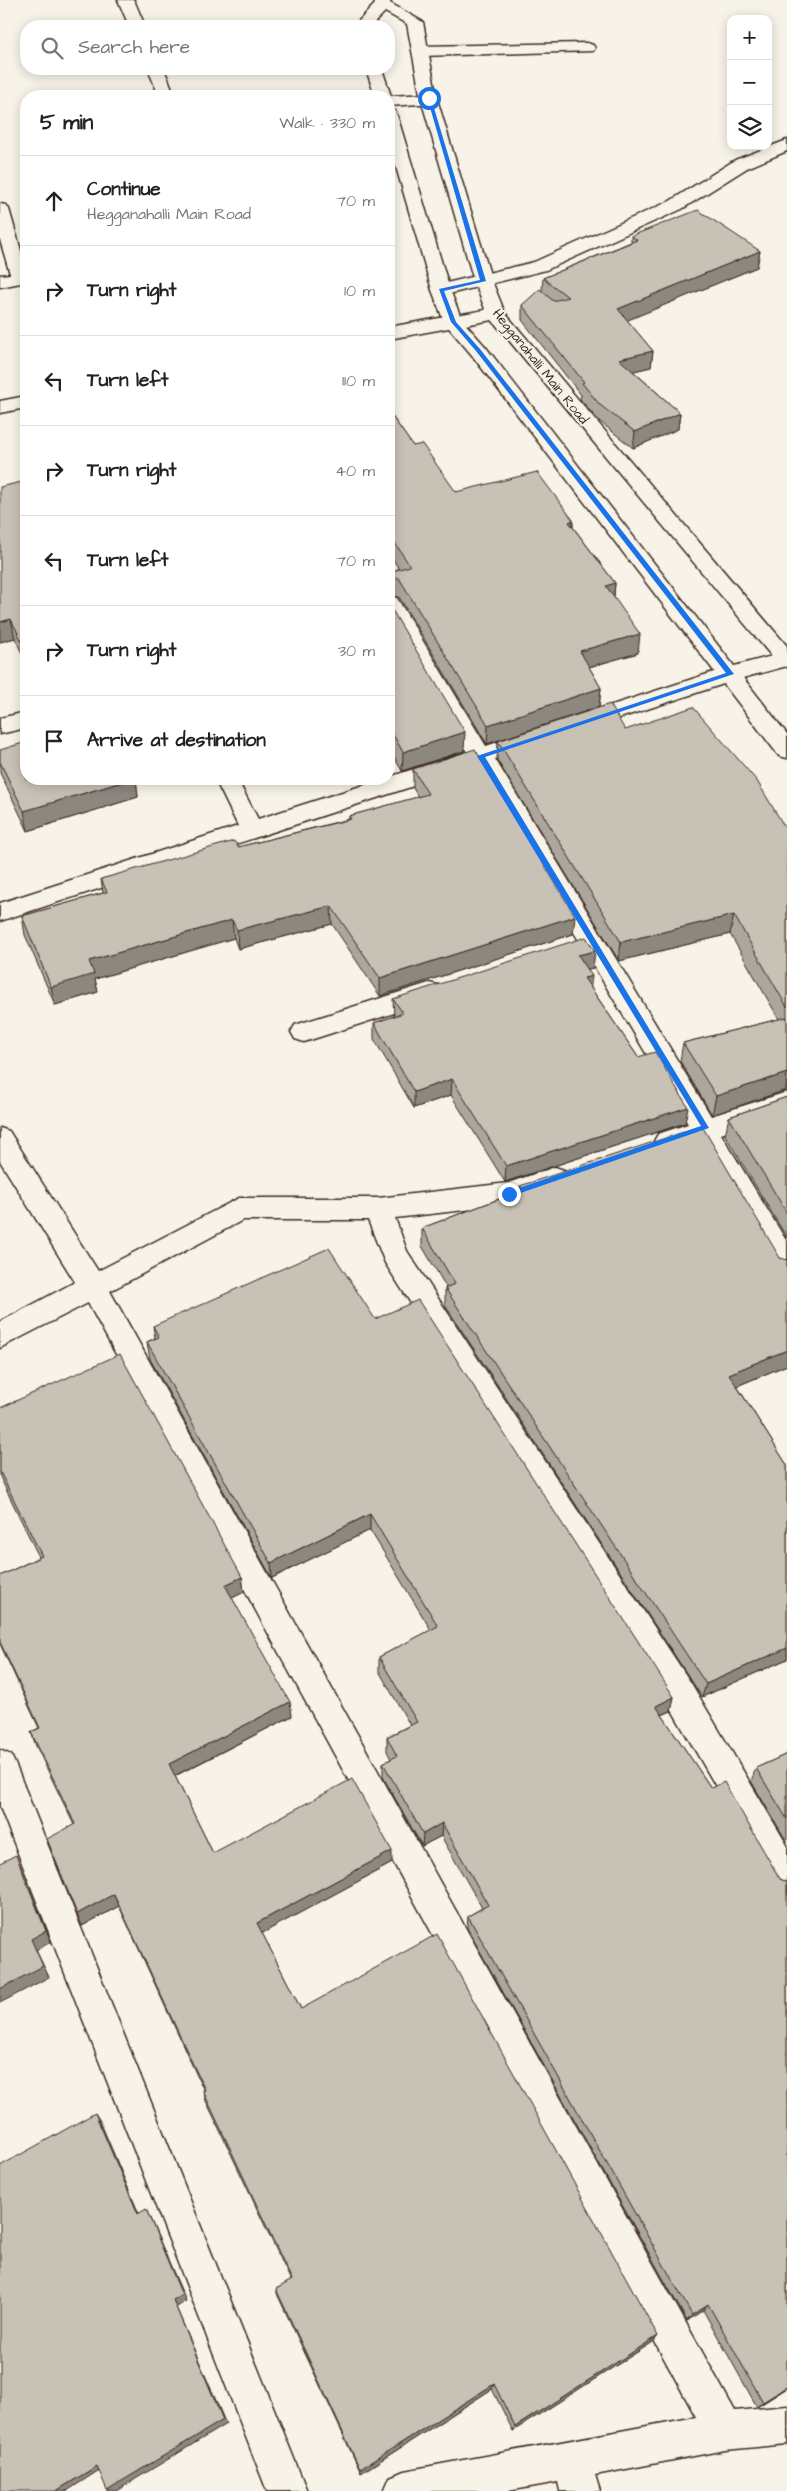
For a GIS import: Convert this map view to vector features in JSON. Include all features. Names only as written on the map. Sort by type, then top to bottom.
[{"type":"street","points":[[126,0],[135,20]]},
{"type":"street","points":[[367,20],[382,2]]},
{"type":"street","name":"Hegganahalli Main Road","points":[[382,2],[415,22],[429,98],[483,281],[496,314],[787,659]]},
{"type":"street","points":[[421,51],[587,48]]},
{"type":"street","points":[[158,75],[165,90]]},
{"type":"street","points":[[376,75],[381,90]]},
{"type":"street","points":[[395,101],[429,98]]},
{"type":"street","points":[[395,135],[441,290],[453,322],[490,365],[787,750]]},
{"type":"street","points":[[441,290],[540,266],[597,242],[676,204],[741,164],[787,145]]},
{"type":"street","points":[[0,209],[20,272]]},
{"type":"street","points":[[0,281],[20,282]]},
{"type":"street","points":[[395,332],[496,314]]},
{"type":"street","points":[[0,408],[20,403]]},
{"type":"street","points":[[395,613],[706,1128],[787,1266]]},
{"type":"street","points":[[395,784],[730,674],[787,659]]},
{"type":"street","points":[[0,726],[20,721]]},
{"type":"street","points":[[229,785],[252,830]]},
{"type":"street","points":[[0,912],[391,785]]},
{"type":"street","points":[[564,948],[592,939]]},
{"type":"street","points":[[304,1032],[453,984]]},
{"type":"street","points":[[640,1150],[787,1102]]},
{"type":"street","points":[[0,1138],[92,1285],[725,2431]]},
{"type":"street","points":[[0,1336],[92,1285],[239,1209],[378,1209],[509,1194],[575,1172]]},
{"type":"street","points":[[378,1209],[395,1255],[680,1694],[787,1878]]},
{"type":"street","points":[[0,1766],[286,2491]]},
{"type":"street","points":[[404,2491],[576,2476],[725,2431],[787,2425]]},
{"type":"building","points":[[698,210],[760,251],[618,309],[653,351],[619,359],[680,413],[635,432],[600,405],[582,383],[584,382],[522,305],[540,289],[553,301],[568,297],[543,278],[637,240],[631,236]]},
{"type":"building","points":[[395,420],[413,446],[422,444],[456,492],[537,472],[573,520],[569,522],[615,583],[606,586],[640,634],[580,651],[601,688],[488,725],[399,578],[395,577],[395,570],[410,566],[395,543]]},
{"type":"building","points":[[20,482],[20,638],[11,619],[0,622],[0,487]]},
{"type":"building","points":[[395,615],[465,732],[403,752],[395,738]]},
{"type":"building","points":[[610,704],[625,730],[693,707],[757,781],[787,831],[787,1007],[734,915],[621,942],[498,741]]},
{"type":"building","points":[[20,744],[20,785],[112,785],[24,811],[0,762],[0,750]]},
{"type":"building","points":[[475,749],[575,916],[380,978],[331,906],[237,930],[232,920],[89,961],[94,974],[51,987],[22,916],[107,892],[101,879],[234,841],[238,847],[351,819],[349,816],[428,794],[413,769]]},
{"type":"building","points":[[586,937],[595,951],[578,955],[592,976],[584,978],[638,1057],[655,1052],[688,1107],[506,1166],[452,1079],[414,1092],[374,1023],[403,1013],[393,999]]},
{"type":"building","points":[[787,1017],[787,1073],[716,1096],[683,1043]]},
{"type":"building","points":[[787,1097],[787,1213],[729,1117]]},
{"type":"building","points":[[702,1126],[780,1258],[787,1260],[787,1350],[729,1374],[787,1465],[787,1648],[706,1684],[445,1288],[455,1284],[422,1228],[523,1190],[520,1186]]},
{"type":"building","points":[[329,1248],[375,1319],[418,1300],[674,1697],[656,1706],[711,1788],[724,1782],[780,1879],[787,1882],[787,2387],[763,2402],[708,2304],[692,2315],[468,1916],[488,1905],[442,1823],[423,1834],[383,1763],[397,1756],[387,1737],[417,1722],[379,1657],[438,1626],[370,1514],[271,1563],[147,1342],[159,1337],[153,1326]]},
{"type":"building","points":[[120,1354],[242,1577],[225,1585],[290,1702],[169,1764],[213,1853],[352,1779],[392,1851],[257,1923],[301,2009],[437,1934],[658,2336],[515,2427],[494,2384],[360,2469],[276,2289],[292,2280],[203,2091],[205,2090],[114,1894],[77,1914],[47,1839],[75,1824],[31,1732],[40,1728],[0,1642],[0,1576],[42,1556],[0,1472],[0,1408]]},
{"type":"building","points":[[787,1754],[787,1819],[756,1768]]},
{"type":"building","points":[[16,1855],[46,1931],[31,1939],[43,1966],[0,1989],[0,1863]]},
{"type":"building","points":[[95,2113],[138,2214],[146,2209],[182,2295],[173,2300],[223,2420],[107,2490],[97,2466],[56,2491],[0,2491],[0,2166]]},
{"type":"route","points":[[429,98],[483,281],[441,290],[453,322],[478,350],[730,674],[480,756],[706,1128],[509,1194]]}]
